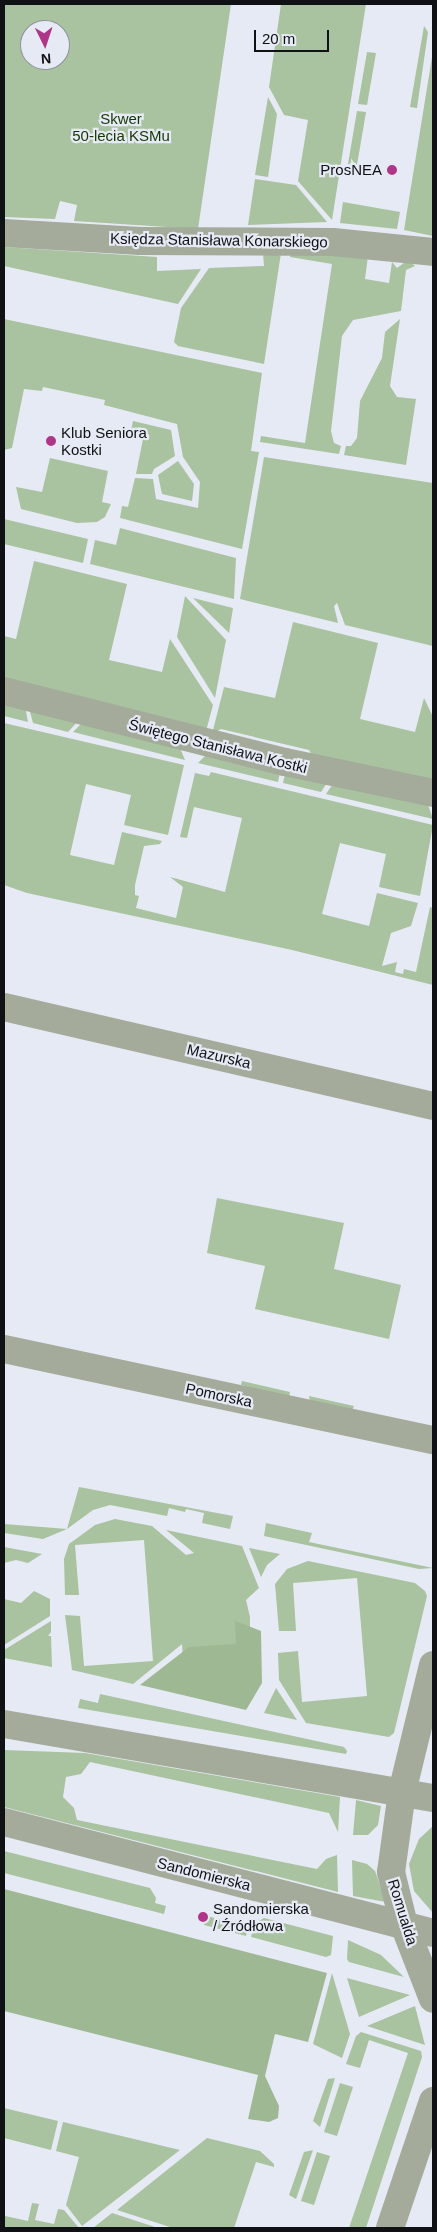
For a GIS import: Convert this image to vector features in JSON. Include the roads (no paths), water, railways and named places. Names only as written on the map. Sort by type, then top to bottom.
[{"type":"street","name":"Księdza Stanisława Konarskiego","points":[[4,233],[140,241],[333,242],[433,252]]},
{"type":"street","name":"Świętego Stanisława Kostki","points":[[4,691],[293,764],[433,793]]},
{"type":"street","name":"Mazurska","points":[[4,1007],[433,1106]]},
{"type":"street","name":"Pomorska","points":[[4,1349],[433,1440]]},
{"type":"street","name":"Romualda","points":[[433,1665],[402,1792],[391,1872],[404,1925],[433,1998]]},
{"type":"street","points":[[4,1724],[433,1798]]},
{"type":"street","name":"Sandomierska","points":[[4,1822],[433,1933]]},
{"type":"street","points":[[390,2228],[433,2101]]},
{"type":"place","name":"ProsNEA","points":[[392,170]]},
{"type":"place","name":"Klub Seniora Kostki","points":[[51,441]]},
{"type":"place","name":"Sandomierska / Źródłowa","points":[[203,1917]]},
{"type":"park label","name":"Skwer 50-lecia KSMu","points":[[121,126]]}]
